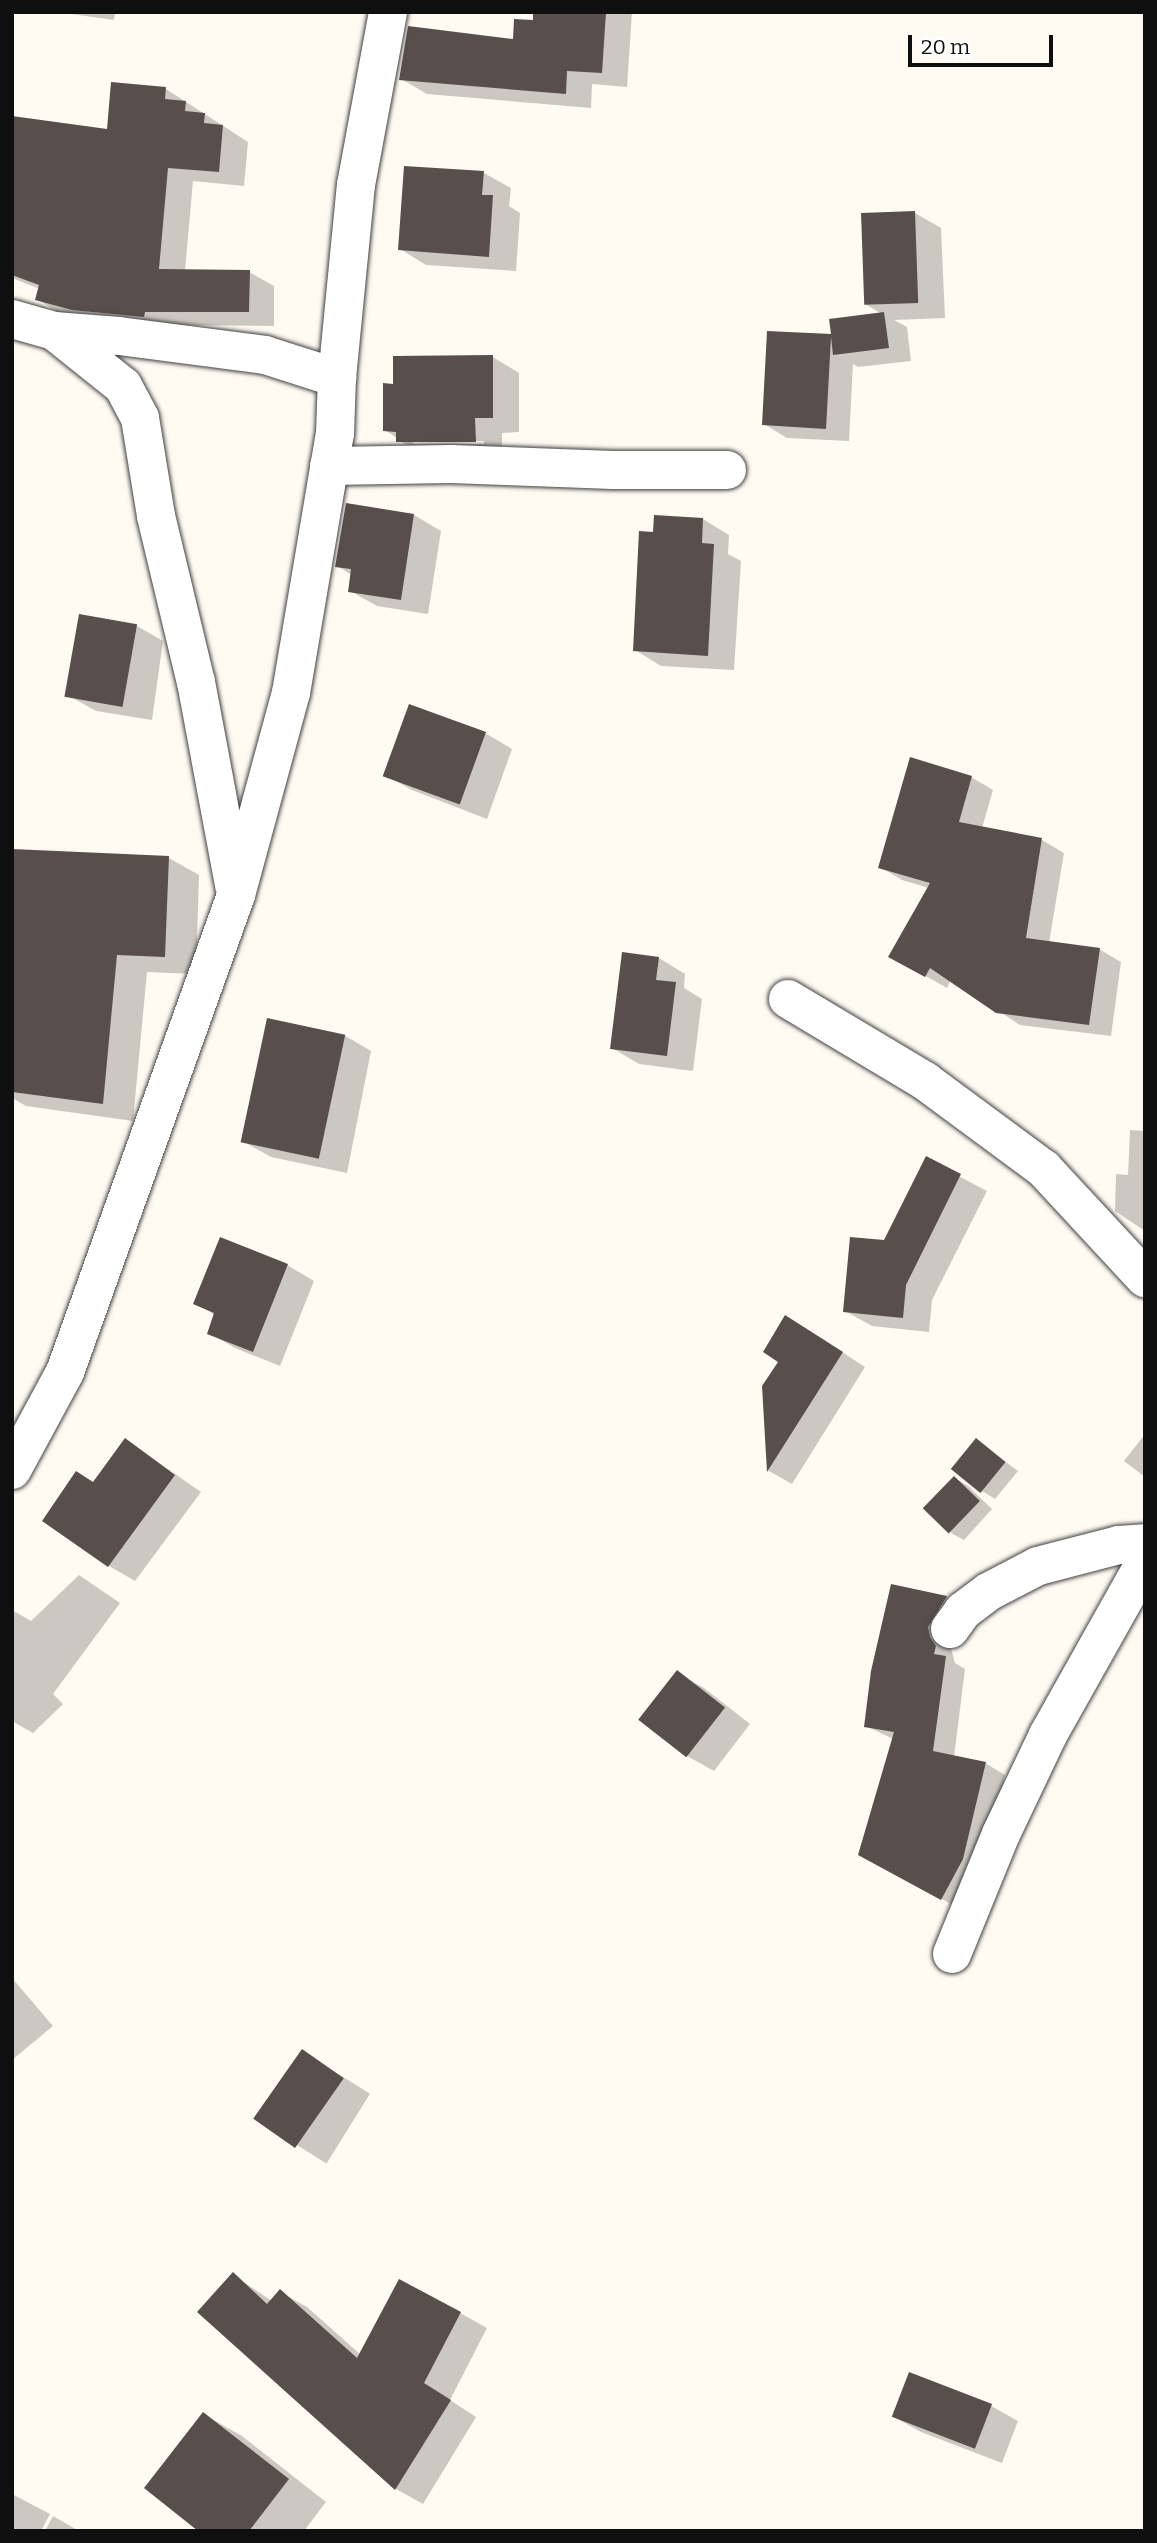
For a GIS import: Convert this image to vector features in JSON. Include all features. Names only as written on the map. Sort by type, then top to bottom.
[{"type":"street","points":[[12,1470],[65,1372],[236,895],[290,694],[335,434],[337,378],[356,185],[388,12]]},
{"type":"street","points":[[12,319],[54,331],[119,336],[265,355],[337,378]]},
{"type":"street","points":[[54,331],[123,386],[140,418],[156,516],[196,682],[236,895]]},
{"type":"street","points":[[329,466],[451,464],[613,470],[727,470]]},
{"type":"street","points":[[788,999],[925,1081],[1044,1169],[1145,1278]]},
{"type":"street","points":[[950,1629],[963,1611],[1006,1580],[1038,1566],[1086,1553],[1119,1545],[1145,1543]]},
{"type":"street","points":[[952,1954],[1001,1834],[1048,1735],[1145,1562]]},
{"type":"building","points":[[533,12],[606,12],[602,73],[567,71],[566,94],[399,80],[408,26],[513,39],[514,19],[533,20]]},
{"type":"building","points":[[111,82],[166,87],[165,99],[186,101],[185,111],[205,113],[204,123],[223,125],[219,172],[168,168],[159,269],[250,270],[249,312],[145,312],[144,317],[72,310],[35,300],[39,285],[12,275],[12,116],[107,129]]},
{"type":"building","points":[[404,166],[484,171],[482,195],[493,195],[489,257],[398,250]]},
{"type":"building","points":[[915,211],[918,303],[864,305],[861,213]]},
{"type":"building","points":[[884,312],[889,348],[833,355],[831,337],[826,429],[762,425],[767,331],[831,334],[829,319]]},
{"type":"building","points":[[493,355],[493,418],[475,418],[476,442],[396,442],[396,432],[383,431],[383,383],[393,384],[393,356]]},
{"type":"building","points":[[346,503],[414,514],[401,600],[348,592],[351,569],[335,567]]},
{"type":"building","points":[[654,515],[703,518],[702,543],[714,544],[708,656],[633,651],[639,531],[653,532]]},
{"type":"building","points":[[79,614],[137,624],[123,707],[64,697]]},
{"type":"building","points":[[409,704],[486,732],[460,804],[383,776]]},
{"type":"building","points":[[910,757],[972,776],[959,822],[1042,838],[1026,938],[1100,948],[1089,1025],[996,1013],[930,968],[925,977],[888,957],[930,883],[878,868]]},
{"type":"building","points":[[12,849],[169,856],[165,957],[117,955],[103,1104],[12,1092]]},
{"type":"building","points":[[622,952],[659,957],[656,980],[676,982],[667,1056],[610,1049]]},
{"type":"building","points":[[267,1018],[345,1035],[319,1159],[241,1142]]},
{"type":"building","points":[[926,1156],[961,1174],[906,1285],[903,1318],[843,1312],[850,1237],[884,1240]]},
{"type":"building","points":[[220,1237],[288,1264],[253,1352],[207,1334],[214,1313],[193,1304]]},
{"type":"building","points":[[785,1315],[843,1352],[767,1472],[762,1386],[778,1362],[763,1352]]},
{"type":"building","points":[[125,1438],[175,1475],[108,1567],[42,1521],[76,1471],[93,1482]]},
{"type":"building","points":[[976,1438],[1006,1462],[980,1493],[951,1469]]},
{"type":"building","points":[[954,1476],[980,1501],[949,1533],[923,1508]]},
{"type":"building","points":[[891,1584],[947,1596],[928,1627],[936,1646],[934,1654],[946,1656],[933,1751],[986,1762],[963,1859],[941,1900],[858,1855],[894,1732],[864,1727],[871,1671]]},
{"type":"building","points":[[677,1670],[725,1708],[686,1757],[638,1720]]},
{"type":"building","points":[[302,2049],[344,2078],[295,2148],[253,2119]]},
{"type":"building","points":[[233,2272],[267,2304],[280,2289],[357,2358],[399,2279],[461,2312],[424,2383],[451,2400],[395,2490],[197,2312]]},
{"type":"building","points":[[909,2372],[992,2404],[975,2449],[892,2417]]},
{"type":"building","points":[[203,2412],[289,2479],[249,2531],[198,2531],[144,2488]]}]
